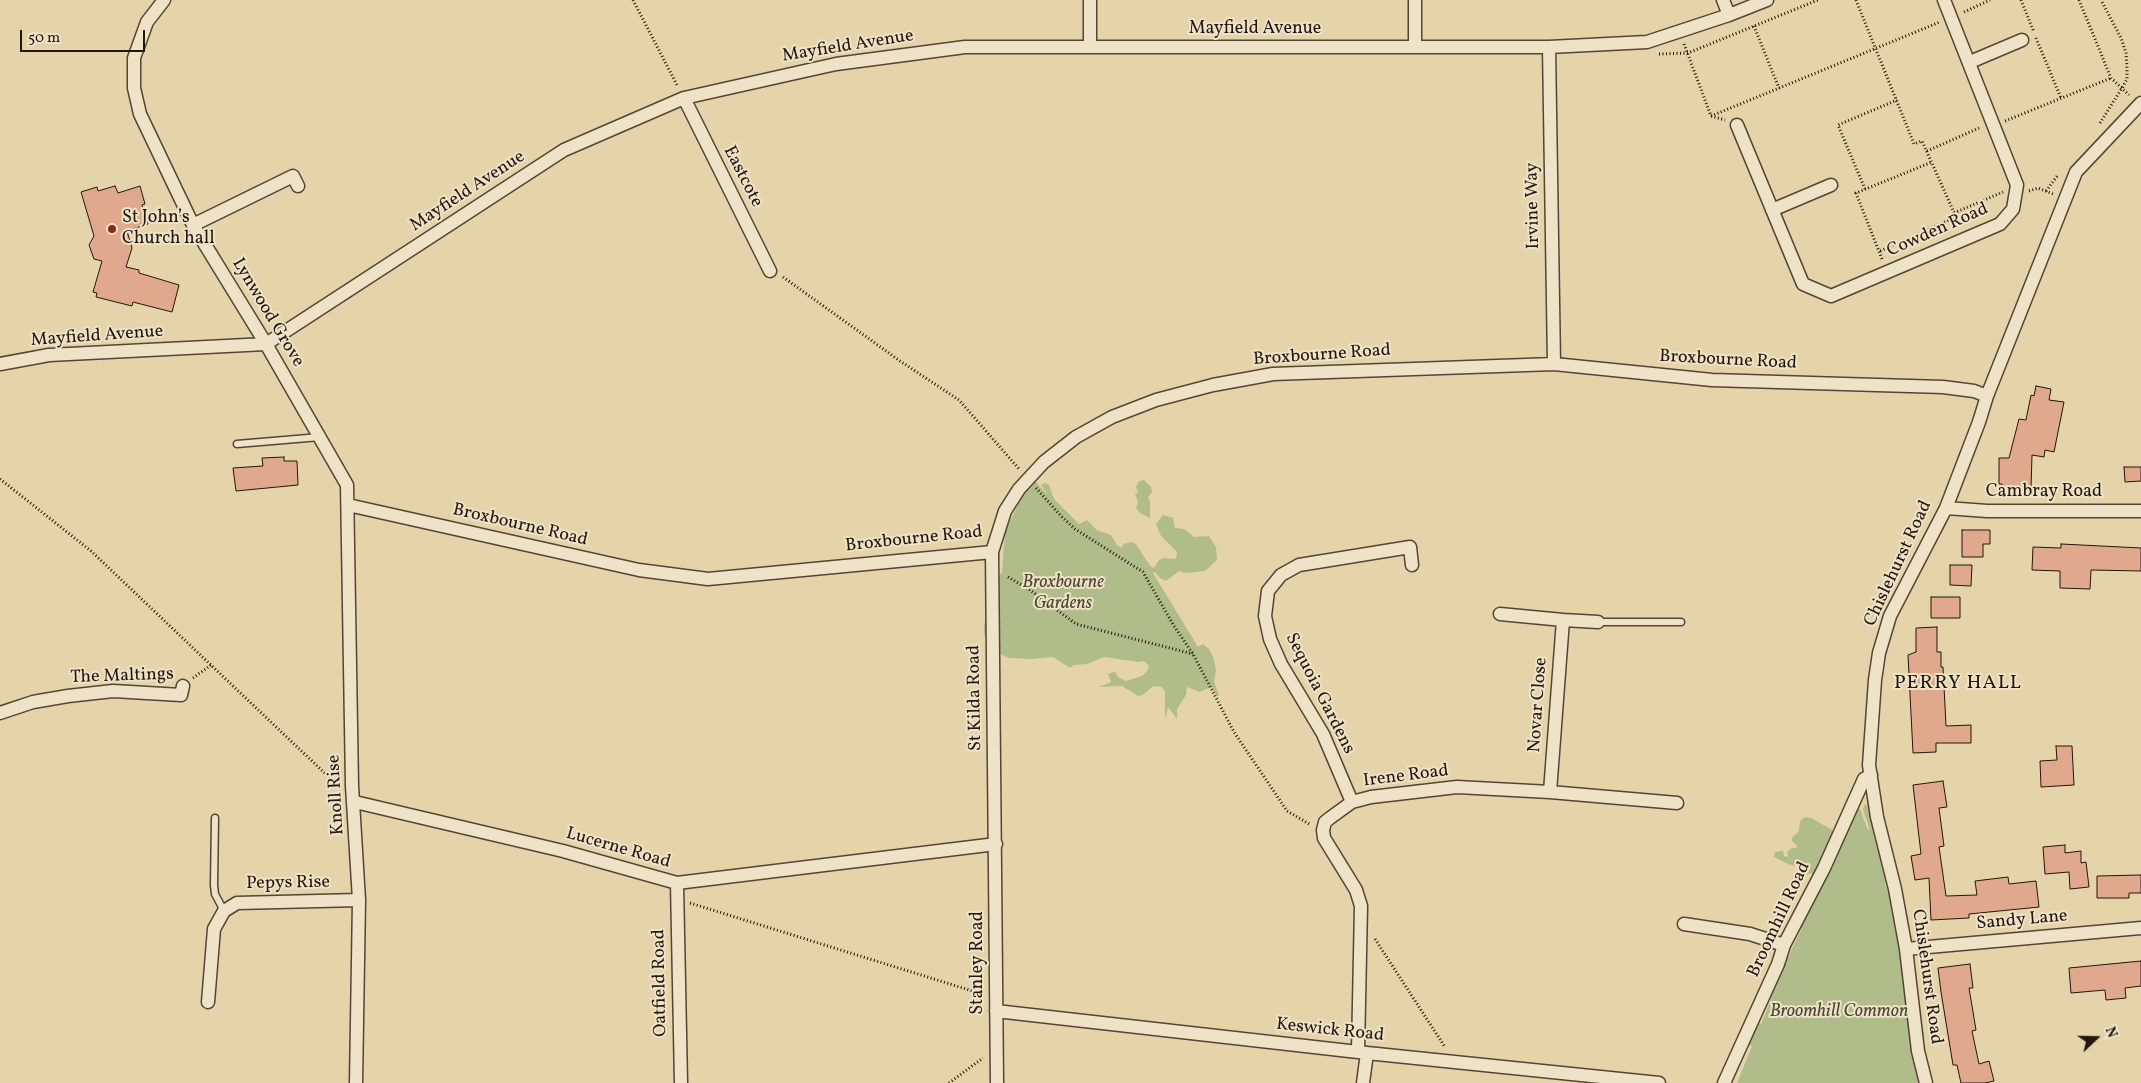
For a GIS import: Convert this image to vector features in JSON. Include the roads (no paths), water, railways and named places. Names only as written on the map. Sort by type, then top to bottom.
[{"type":"street","name":"Lynwood Grove","points":[[164,0],[147,22],[134,58],[134,88],[140,114],[193,225],[266,344],[347,485],[348,505]]},
{"type":"street","points":[[1090,0],[1090,47]]},
{"type":"street","points":[[1415,0],[1415,47]]},
{"type":"street","points":[[1723,0],[1729,15]]},
{"type":"street","name":"Mayfield Avenue","points":[[0,364],[49,355],[266,344],[564,150],[684,98],[836,64],[965,47],[1549,47],[1647,42],[1729,15],[1767,0]]},
{"type":"street","points":[[1944,0],[1970,62],[2022,40]]},
{"type":"street","name":"Irvine Way","points":[[1549,47],[1554,364]]},
{"type":"street","name":"Cowden Road","points":[[1737,125],[1803,284],[1831,296],[2000,224],[2013,209],[2016,191],[1994,124],[1970,62]]},
{"type":"street","name":"Eastcote","points":[[684,98],[770,271]]},
{"type":"street","name":"Chislehurst Road","points":[[1926,1083],[1918,1051],[1906,949],[1895,889],[1877,816],[1871,775],[1870,754],[1875,680],[1884,634],[1890,616],[1946,508],[1987,396],[2076,172],[2140,104]]},
{"type":"street","points":[[193,225],[293,176],[298,186]]},
{"type":"street","points":[[1772,210],[1830,185]]},
{"type":"street","name":"Broxbourne Road","points":[[348,505],[639,570],[708,579],[992,552],[1005,511],[1027,478],[1076,437],[1112,417],[1156,400],[1273,374],[1554,364],[1712,380],[1943,387],[1974,391],[1987,396]]},
{"type":"street","name":"Knoll Rise","points":[[348,505],[352,786],[355,802],[359,900],[356,1083]]},
{"type":"street","name":"Cambray Road","points":[[1946,508],[1987,511],[2141,511]]},
{"type":"street","name":"Sequoia Gardens","points":[[1352,802],[1323,734],[1281,664],[1270,639],[1265,616],[1268,591],[1281,576],[1298,565],[1410,547],[1412,565]]},
{"type":"street","name":"St Kilda Road","points":[[992,552],[996,844]]},
{"type":"street","points":[[1500,614],[1598,622]]},
{"type":"street","name":"Novar Close","points":[[1550,792],[1563,620]]},
{"type":"street","name":"The Maltings","points":[[0,713],[33,702],[112,691],[181,695],[183,686]]},
{"type":"street","name":"Broomhill Road","points":[[1724,1083],[1778,964],[1784,945],[1824,868],[1864,779],[1871,775]]},
{"type":"street","name":"Irene Road","points":[[1362,1052],[1362,906],[1356,890],[1324,838],[1325,822],[1352,802],[1371,797],[1457,788],[1550,792],[1677,803]]},
{"type":"street","name":"Lucerne Road","points":[[355,802],[563,851],[677,883],[996,844]]},
{"type":"street","name":"Stanley Road","points":[[996,844],[997,1083]]},
{"type":"street","name":"Oatfield Road","points":[[677,883],[681,1083]]},
{"type":"street","name":"Pepys Rise","points":[[224,911],[237,903],[359,900]]},
{"type":"street","points":[[208,1002],[214,929],[224,911]]},
{"type":"street","points":[[1684,924],[1750,934],[1784,945]]},
{"type":"street","name":"Sandy Lane","points":[[1906,949],[2141,928]]},
{"type":"street","name":"Keswick Road","points":[[996,1005],[1362,1052],[1659,1083]]},
{"type":"street","points":[[1362,1052],[1363,1083]]},
{"type":"lane","points":[[237,444],[320,437]]},
{"type":"lane","points":[[1598,622],[1681,622]]},
{"type":"lane","points":[[215,818],[214,885],[215,894],[224,911]]},
{"type":"place","name":"St John’s Church hall","points":[[112,229]]},
{"type":"district","name":"PERRY HALL","points":[[1958,684]]},
{"type":"park label","name":"Broxbourne Gardens","points":[[1063,594]]},
{"type":"park label","name":"Broomhill Common","points":[[1839,1013]]}]
